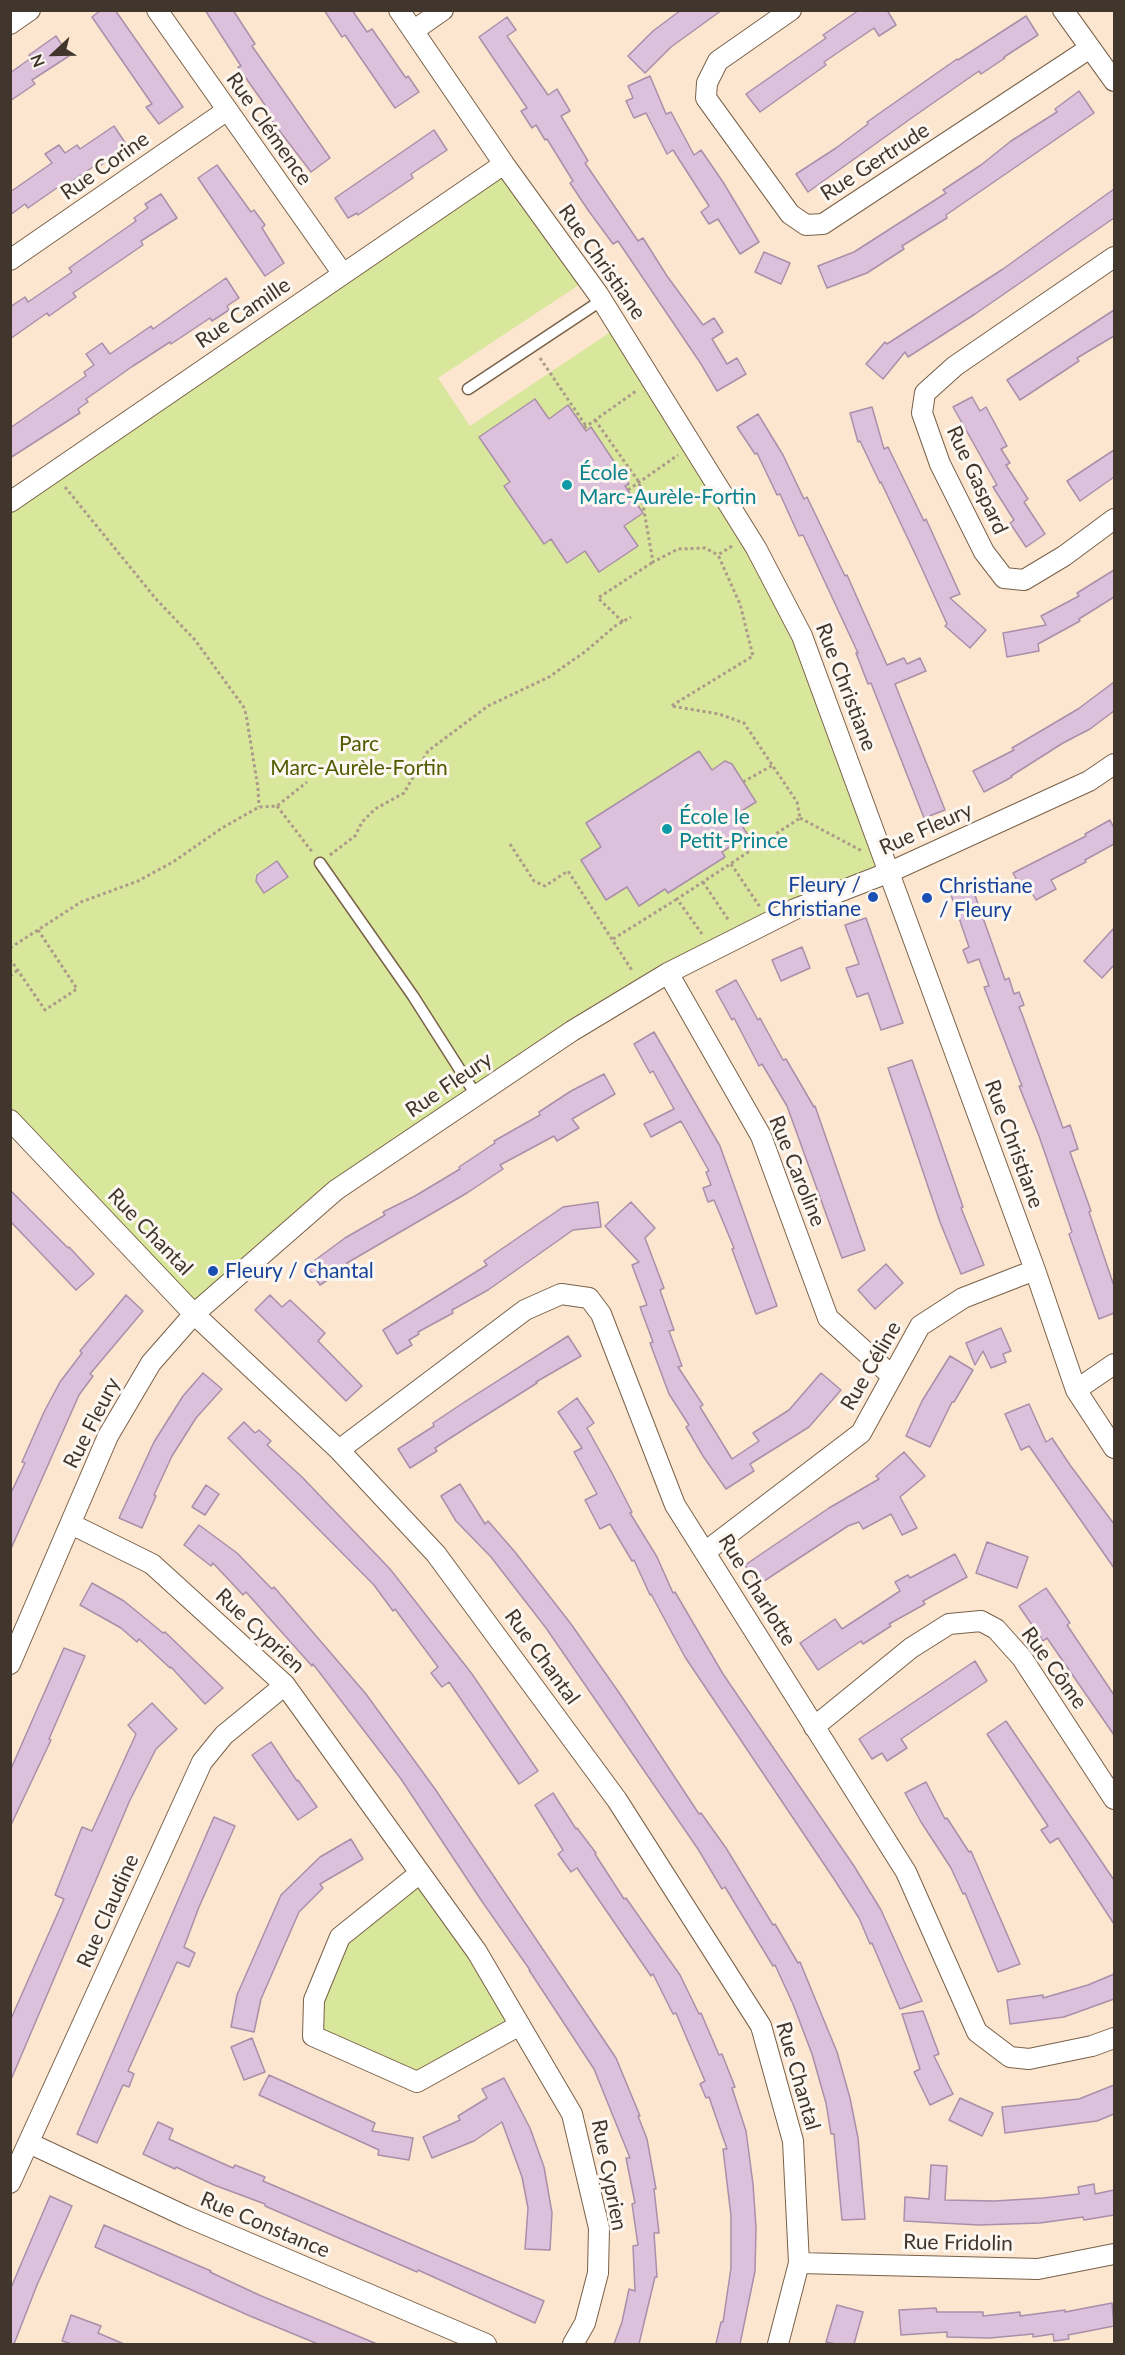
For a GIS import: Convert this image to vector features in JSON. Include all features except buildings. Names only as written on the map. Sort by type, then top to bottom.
[{"type":"street","points":[[10,24],[30,10]]},
{"type":"street","name":"Rue Clémence","points":[[157,10],[343,274]]},
{"type":"street","name":"Rue Christiane","points":[[399,10],[504,164],[602,300],[756,548],[802,636],[1035,1270],[1076,1390],[1114,1448]]},
{"type":"street","points":[[413,31],[443,10]]},
{"type":"street","name":"Rue Gertrude","points":[[791,10],[718,61],[706,83],[706,98],[790,214],[806,225],[824,224],[1090,48]]},
{"type":"street","points":[[1063,10],[1114,81]]},
{"type":"street","name":"Rue Corine","points":[[10,260],[226,111]]},
{"type":"street","name":"Rue Camille","points":[[10,502],[504,164]]},
{"type":"street","name":"Rue Gaspard","points":[[1114,257],[955,366],[925,393],[921,413],[945,474],[984,552],[1004,578],[1024,580],[1064,556],[1114,519]]},
{"type":"street","name":"Rue Fleury","points":[[10,1664],[108,1436],[151,1363],[194,1314],[336,1190],[572,1031],[668,973],[795,909],[890,872],[1089,781],[1114,764]]},
{"type":"street","name":"Rue Caroline","points":[[668,973],[761,1136],[828,1318],[892,1376]]},
{"type":"street","name":"Rue Chantal","points":[[10,1120],[194,1314],[339,1450],[435,1554],[617,1800],[761,2026],[793,2141],[799,2264],[778,2344]]},
{"type":"street","name":"Rue Céline","points":[[705,1552],[861,1433],[920,1326],[963,1298],[1035,1270]]},
{"type":"street","name":"Rue Charlotte","points":[[339,1450],[525,1310],[561,1294],[589,1298],[601,1314],[675,1504],[906,1872],[976,2032],[1010,2057],[1029,2059],[1092,2046],[1114,2038]]},
{"type":"street","points":[[1076,1390],[1114,1364]]},
{"type":"street","name":"Rue Cyprien","points":[[71,1524],[152,1564],[285,1685],[477,1952],[572,2114],[599,2228],[598,2273],[585,2323],[573,2344]]},
{"type":"street","name":"Rue Côme","points":[[814,1727],[911,1648],[949,1624],[981,1621],[996,1629],[1022,1658],[1114,1799]]},
{"type":"street","name":"Rue Claudine","points":[[10,2183],[202,1762],[224,1735],[285,1685]]},
{"type":"street","points":[[420,1873],[340,1937],[314,2000],[313,2036],[417,2082],[520,2025]]},
{"type":"street","name":"Rue Constance","points":[[29,2143],[185,2217],[486,2344]]},
{"type":"street","name":"Rue Fridolin","points":[[799,2264],[1038,2269],[1114,2254]]},
{"type":"lane","points":[[468,389],[602,300]]},
{"type":"lane","points":[[320,863],[413,996],[476,1095]]},
{"type":"path","points":[[532,347],[585,427],[652,380]]},
{"type":"path","points":[[596,420],[639,482],[653,562]]},
{"type":"path","points":[[628,490],[693,446]]},
{"type":"path","points":[[52,473],[156,599],[195,640],[243,706],[258,788],[259,807]]},
{"type":"path","points":[[718,555],[733,546]]},
{"type":"path","points":[[623,622],[598,598],[653,562],[678,549],[705,548],[718,555],[740,604],[753,656],[672,706],[719,714],[744,723],[797,802],[800,818]]},
{"type":"path","points":[[277,806],[320,863],[355,836],[362,822],[375,809],[404,793],[428,751],[488,706],[549,677],[586,651],[615,626],[631,617]]},
{"type":"path","points":[[743,782],[773,765]]},
{"type":"path","points":[[10,948],[81,902],[138,881],[173,862],[194,850],[222,828],[259,807],[277,806],[307,782]]},
{"type":"path","points":[[800,818],[865,852]]},
{"type":"path","points":[[613,939],[800,818]]},
{"type":"path","points":[[510,844],[534,881],[545,886],[568,871],[644,989]]},
{"type":"path","points":[[731,864],[771,921]]},
{"type":"path","points":[[703,882],[740,937]]},
{"type":"path","points":[[677,899],[714,950]]},
{"type":"path","points":[[10,959],[45,1010],[77,989],[38,930]]},
{"type":"path","points":[[10,976],[18,970]]},
{"type":"green space","name":"Parc Marc-Aurèle-Fortin","points":[[504,164],[588,279],[438,378],[470,426],[618,327],[756,548],[890,872],[668,973],[337,1190],[194,1314],[11,1120],[11,502]]},
{"type":"green space","points":[[420,1873],[520,2025],[417,2082],[313,2036],[340,1937]]},
{"type":"place","name":"École Marc-Aurèle-Fortin","points":[[567,485]]},
{"type":"place","name":"École le Petit-Prince","points":[[667,829]]},
{"type":"place","name":"Fleury / Christiane","points":[[873,897]]},
{"type":"place","name":"Christiane / Fleury","points":[[927,898]]},
{"type":"place","name":"Fleury / Chantal","points":[[213,1271]]}]
